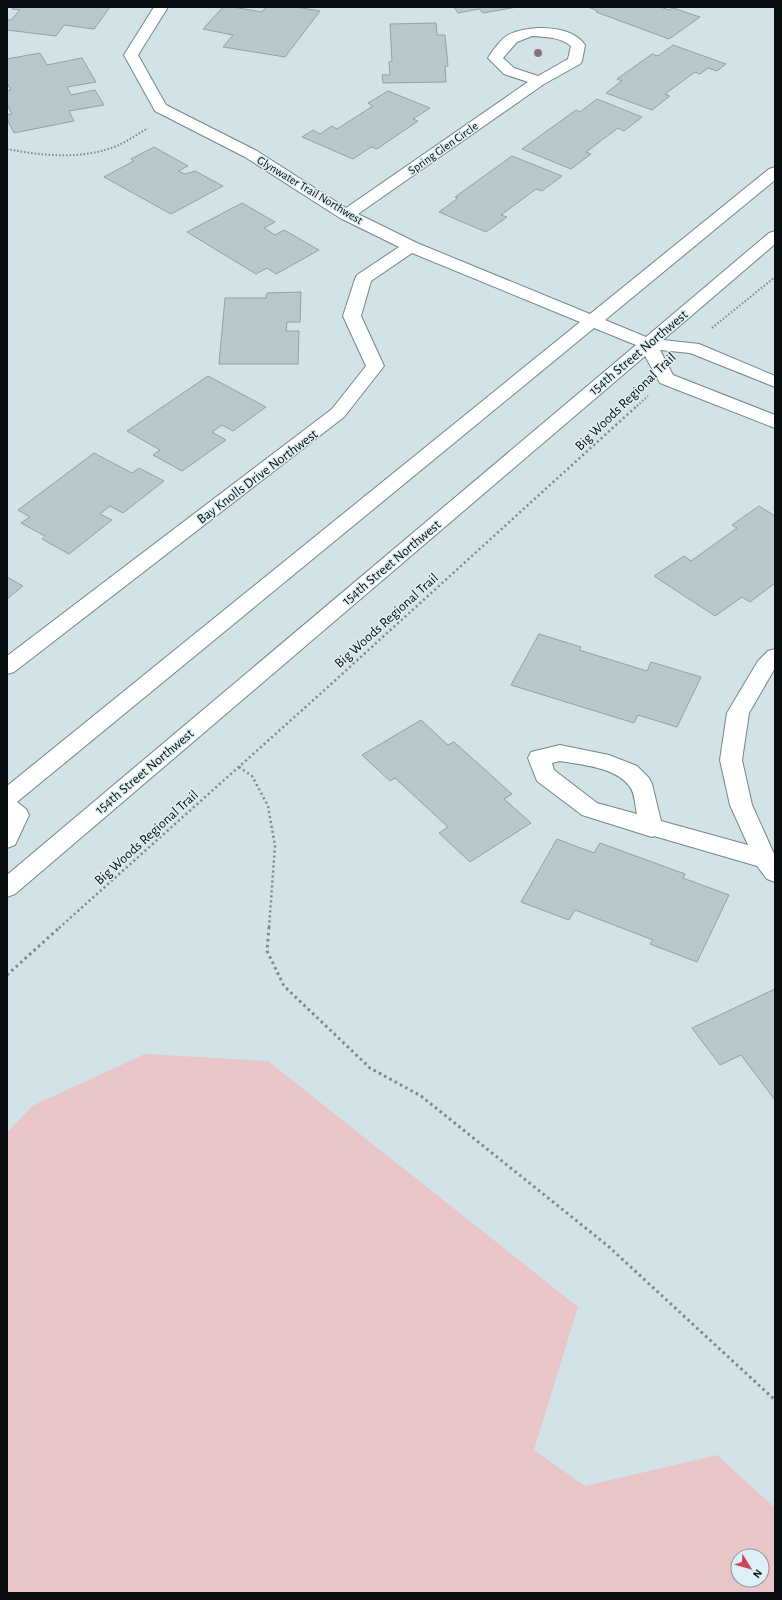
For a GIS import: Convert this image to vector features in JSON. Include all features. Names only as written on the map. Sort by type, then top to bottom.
[{"type":"street","name":"Glynwater Trail Northwest","points":[[161,7],[131,55],[160,108],[251,154],[346,215],[411,246],[648,344],[694,348],[775,382]]},
{"type":"street","name":"Spring Glen Circle","points":[[346,215],[539,81],[575,61],[578,45],[570,38],[550,33],[531,32],[512,39],[495,58],[509,71],[539,81]]},
{"type":"street","points":[[7,798],[775,172]]},
{"type":"street","name":"154th Street Northwest","points":[[7,888],[775,236]]},
{"type":"street","name":"Bay Knolls Drive Northwest","points":[[7,667],[338,413],[375,366],[352,316],[363,279],[411,246]]},
{"type":"street","points":[[648,344],[666,379],[775,422]]},
{"type":"street","points":[[770,866],[741,805],[730,760],[738,713],[765,666],[775,656]]},
{"type":"street","points":[[652,828],[641,784],[629,772],[609,763],[560,753],[539,758],[545,775],[590,809],[770,866]]},
{"type":"street","points":[[7,807],[18,815],[7,839]]},
{"type":"path","points":[[7,149],[28,154],[82,154],[117,145],[173,115]]},
{"type":"path","name":"Big Woods Regional Trail","points":[[694,348],[707,332],[775,276]]},
{"type":"path","name":"Big Woods Regional Trail","points":[[7,975],[239,767],[666,379]]},
{"type":"path","points":[[239,767],[252,776],[268,806],[275,846],[266,951],[284,986],[370,1068],[421,1096],[608,1246],[775,1400]]},
{"type":"shaded area","points":[[145,1054],[268,1061],[578,1307],[534,1450],[585,1486],[717,1455],[775,1508],[775,1593],[7,1593],[7,1133],[32,1106]]},
{"type":"building","points":[[14,7],[110,7],[94,29],[64,25],[56,36],[7,30],[7,20],[11,20],[20,10],[12,9]]},
{"type":"building","points":[[223,7],[233,7],[262,12],[266,7],[296,7],[320,11],[285,57],[223,47],[233,35],[203,29]]},
{"type":"building","points":[[454,7],[517,7],[483,13],[479,9],[458,13]]},
{"type":"building","points":[[588,7],[660,7],[669,10],[673,8],[700,17],[669,39],[596,12],[598,11]]},
{"type":"building","points":[[436,23],[437,35],[445,35],[448,66],[445,66],[446,82],[383,83],[382,75],[390,75],[389,62],[392,61],[390,24]]},
{"type":"building","points":[[673,45],[726,64],[717,71],[708,68],[700,74],[695,72],[665,94],[670,96],[652,110],[606,93],[622,81],[617,79],[652,54],[658,56]]},
{"type":"building","points":[[40,53],[47,65],[82,58],[96,82],[67,87],[71,95],[95,90],[104,105],[69,111],[74,121],[14,133],[7,119],[7,115],[12,114],[7,104],[7,91],[11,90],[7,83],[7,59]]},
{"type":"building","points":[[388,91],[430,108],[413,119],[418,121],[377,149],[371,147],[353,159],[302,137],[313,130],[320,134],[332,126],[337,129],[373,106],[368,103]]},
{"type":"building","points":[[597,99],[642,117],[624,131],[618,128],[586,152],[591,154],[571,169],[522,149],[576,110],[580,112]]},
{"type":"building","points":[[154,147],[188,166],[178,171],[185,174],[195,171],[223,186],[171,214],[104,177],[134,161],[131,159]]},
{"type":"building","points":[[512,156],[562,176],[542,191],[536,189],[501,215],[507,217],[486,232],[439,212],[458,198],[455,197]]},
{"type":"building","points":[[242,203],[275,222],[264,228],[275,235],[284,230],[319,250],[276,274],[267,268],[256,274],[187,232]]},
{"type":"building","points":[[301,292],[300,322],[287,322],[286,331],[299,331],[298,364],[219,364],[225,298],[266,298],[267,293]]},
{"type":"building","points":[[208,376],[266,407],[233,431],[222,425],[212,432],[226,440],[182,471],[153,455],[160,450],[127,431]]},
{"type":"building","points":[[94,453],[132,473],[139,468],[164,481],[123,513],[110,506],[100,514],[112,520],[69,554],[42,539],[45,536],[21,523],[30,517],[18,510]]},
{"type":"building","points":[[759,506],[775,516],[775,583],[750,602],[742,597],[715,616],[654,576],[684,556],[691,561],[737,528],[732,525]]},
{"type":"building","points":[[7,577],[23,586],[7,599]]},
{"type":"building","points":[[539,634],[581,647],[579,650],[647,671],[651,662],[701,677],[677,727],[638,715],[634,723],[511,685]]},
{"type":"building","points":[[421,720],[448,745],[454,742],[512,794],[504,799],[531,823],[470,862],[439,833],[448,827],[395,778],[390,781],[362,755]]},
{"type":"building","points":[[557,839],[594,853],[600,843],[685,874],[683,878],[729,895],[697,962],[650,944],[653,940],[575,910],[569,920],[521,902]]},
{"type":"building","points":[[775,989],[775,1100],[741,1055],[720,1065],[692,1028]]}]
